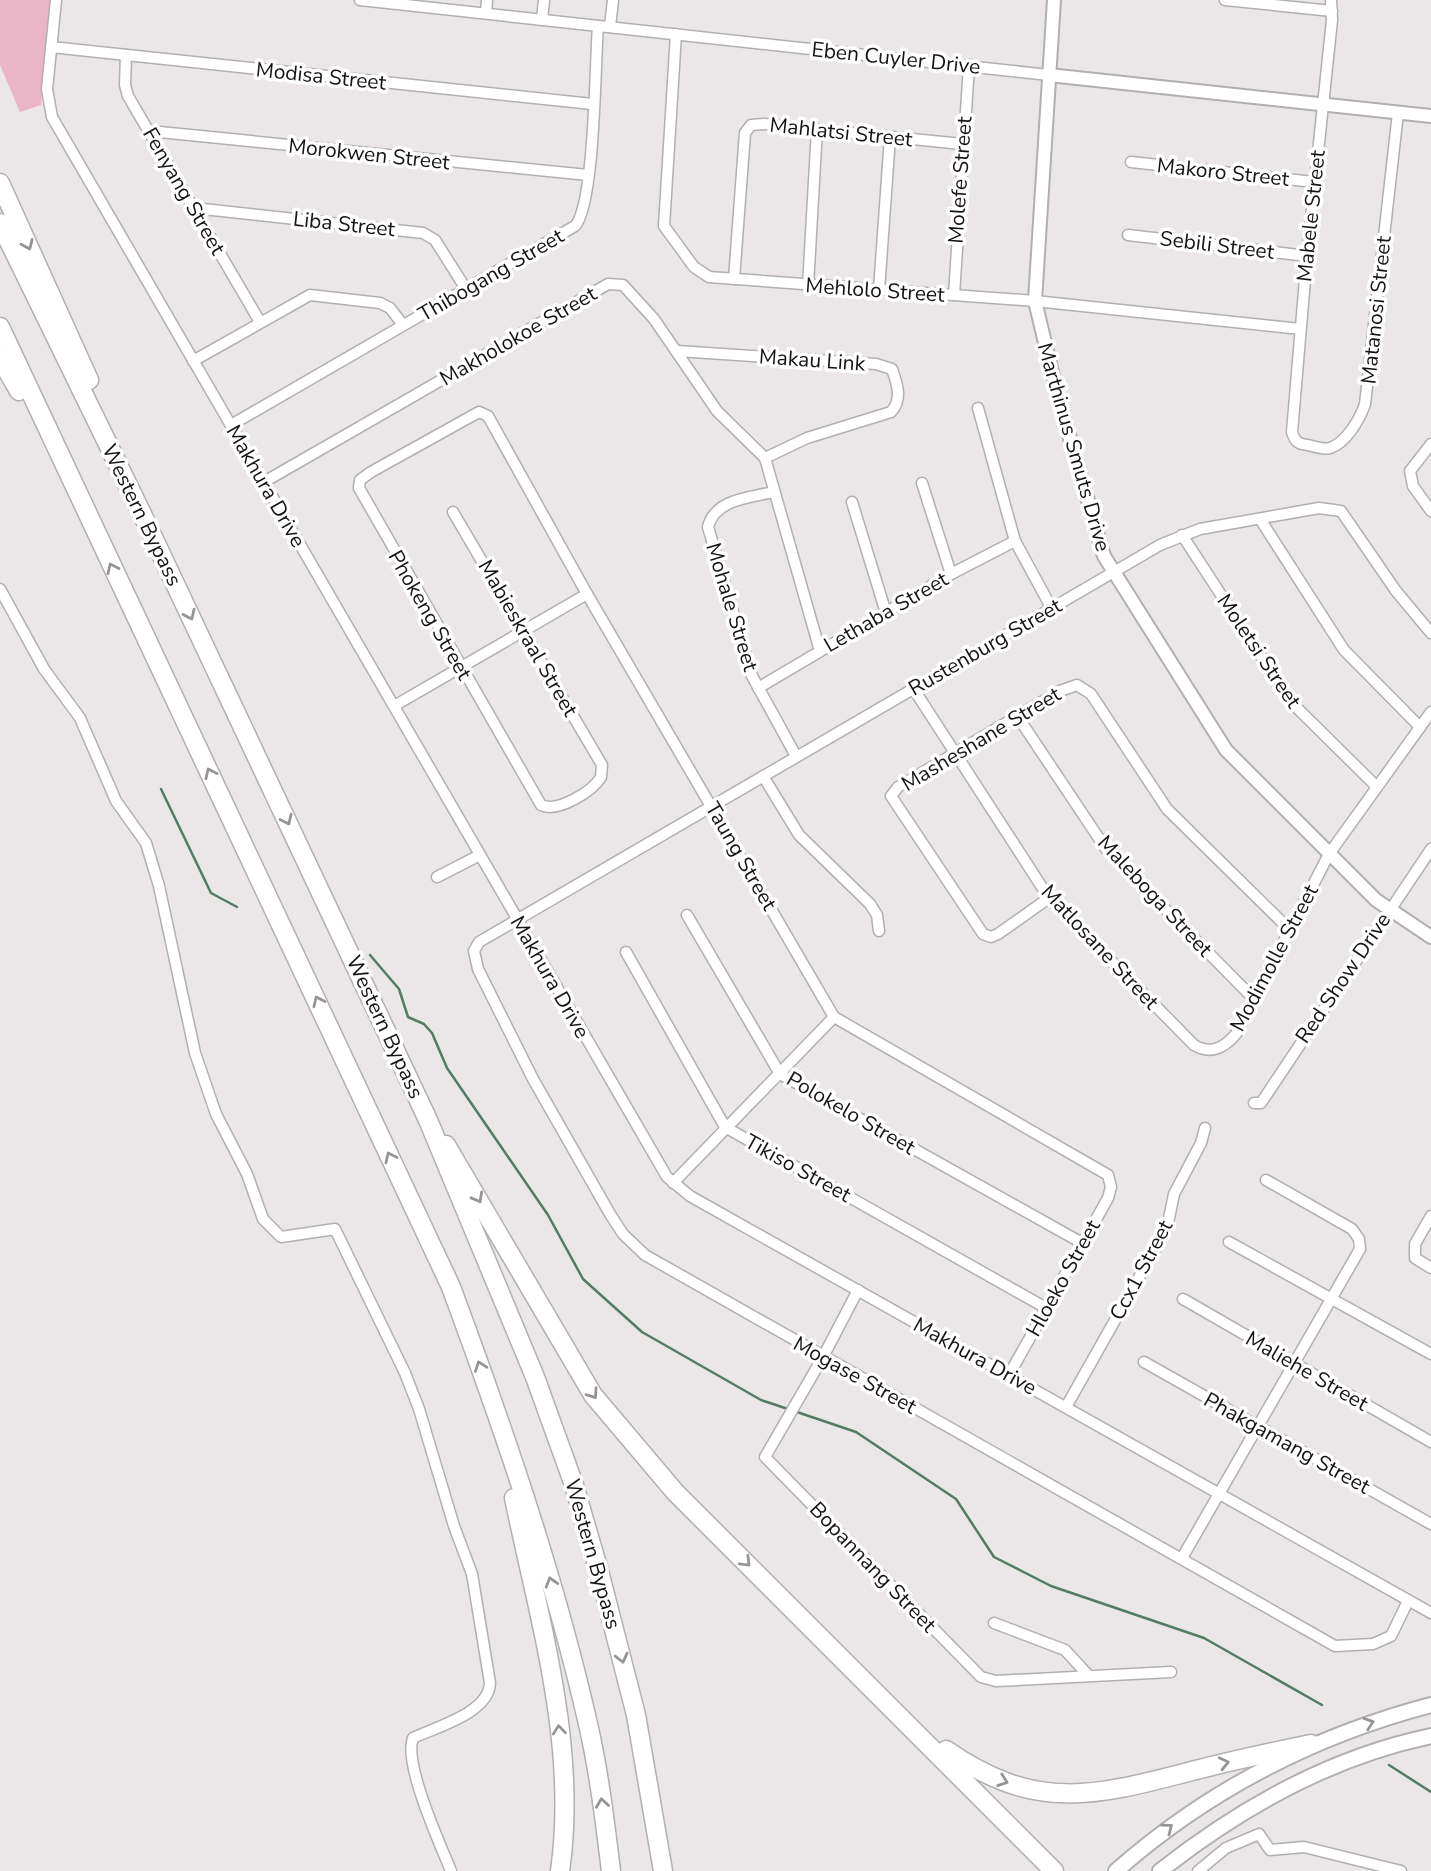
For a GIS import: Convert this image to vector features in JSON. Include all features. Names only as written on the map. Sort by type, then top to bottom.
[{"type":"highway","points":[[0,183],[112,432],[144,518]]},
{"type":"highway","name":"Western Bypass","points":[[0,223],[144,518],[428,1119],[535,1377],[574,1485],[636,1715],[663,1871]]},
{"type":"highway","points":[[0,327],[451,1287],[494,1403],[552,1586],[589,1725],[611,1871]]},
{"type":"highway","points":[[0,358],[94,530]]},
{"type":"highway","points":[[428,1119],[459,1164],[593,1395],[675,1492],[852,1666],[1054,1871]]},
{"type":"highway","points":[[494,1403],[550,1667],[557,1712],[563,1779],[560,1871]]},
{"type":"highway","points":[[852,1666],[939,1746],[967,1765],[991,1777],[1049,1793],[1069,1795],[1115,1791],[1311,1744]]},
{"type":"main road","points":[[1116,1871],[1196,1807],[1246,1777],[1311,1744],[1386,1717],[1431,1705]]},
{"type":"main road","points":[[1160,1871],[1239,1813],[1293,1784],[1387,1746],[1431,1736]]},
{"type":"street","name":"Makhura Drive","points":[[55,0],[46,96],[52,117],[658,1163],[673,1183],[690,1196],[1431,1614]]},
{"type":"street","name":"Eben Cuyler Drive","points":[[360,0],[417,3],[542,20],[1431,116]]},
{"type":"street","points":[[486,13],[487,0]]},
{"type":"street","points":[[542,20],[544,0]]},
{"type":"street","points":[[610,27],[613,0]]},
{"type":"street","name":"Marthinus Smuts Drive","points":[[1054,0],[1035,301],[1090,514],[1112,572],[1226,750],[1388,910],[1431,937]]},
{"type":"street","points":[[1225,0],[1332,12]]},
{"type":"street","name":"Mabele Street","points":[[1292,432],[1314,182],[1324,104],[1331,0]]},
{"type":"street","name":"Thibogang Street","points":[[231,425],[575,226],[582,214],[588,175],[598,26]]},
{"type":"street","name":"Mehlolo Street","points":[[676,34],[664,226],[694,267],[709,277],[1035,301],[1300,329]]},
{"type":"street","name":"Modisa Street","points":[[51,47],[592,104]]},
{"type":"street","name":"Fenyang Street","points":[[126,55],[126,92],[260,322]]},
{"type":"street","name":"Molefe Street","points":[[954,295],[969,65]]},
{"type":"street","name":"Matanosi Street","points":[[1292,432],[1297,443],[1328,449],[1344,437],[1365,404],[1398,113]]},
{"type":"street","name":"Mahlatsi Street","points":[[734,279],[746,130],[760,123],[962,144]]},
{"type":"street","points":[[808,286],[817,130]]},
{"type":"street","name":"Morokwen Street","points":[[149,131],[588,175]]},
{"type":"street","points":[[879,290],[890,137]]},
{"type":"street","name":"Makoro Street","points":[[1131,162],[1314,182]]},
{"type":"street","name":"Liba Street","points":[[194,208],[423,233],[439,245],[466,289]]},
{"type":"street","name":"Sebili Street","points":[[1128,234],[1307,256]]},
{"type":"street","name":"Makholokoe Street","points":[[264,482],[608,284],[617,283],[630,289],[677,351],[717,411],[765,458]]},
{"type":"street","points":[[193,360],[303,297],[316,295],[380,303],[390,308],[403,325]]},
{"type":"street","name":"Makau Link","points":[[677,351],[876,364],[892,369],[898,402],[891,412],[807,438],[765,458]]},
{"type":"street","points":[[978,408],[1015,541],[1052,609]]},
{"type":"street","name":"Phokeng Street","points":[[488,416],[479,412],[466,417],[371,472],[358,485],[362,500],[541,805],[553,807],[590,789],[601,777],[601,765]]},
{"type":"street","name":"Taung Street","points":[[488,416],[587,594],[834,1017]]},
{"type":"street","points":[[1431,444],[1410,471],[1413,486],[1431,511]]},
{"type":"street","points":[[765,458],[820,651]]},
{"type":"street","points":[[922,482],[951,574]]},
{"type":"street","name":"Mohale Street","points":[[773,492],[724,505],[713,514],[708,527],[748,666],[796,756]]},
{"type":"street","points":[[852,502],[886,613]]},
{"type":"street","name":"Rustenburg Street","points":[[517,919],[1112,572],[1182,535],[1327,508],[1341,511],[1396,591],[1431,633]]},
{"type":"street","name":"Mabieskraal Street","points":[[453,512],[601,765]]},
{"type":"street","points":[[1260,519],[1350,659],[1420,727]]},
{"type":"street","name":"Moletsi Street","points":[[1182,535],[1291,702],[1377,787]]},
{"type":"street","name":"Lethaba Street","points":[[758,688],[951,574],[1015,541]]},
{"type":"street","points":[[0,589],[44,668],[80,718],[116,801],[146,844],[159,886],[195,1053],[216,1114],[247,1174],[262,1219],[281,1237],[335,1229],[405,1373],[419,1409],[454,1526],[472,1574],[491,1684],[490,1692],[479,1705],[413,1738],[409,1748],[423,1800],[451,1871]]},
{"type":"street","points":[[394,706],[587,594]]},
{"type":"street","name":"Masheshane Street","points":[[1049,898],[998,934],[991,937],[983,934],[892,798],[898,787],[1070,686],[1086,689],[1167,809],[1289,929]]},
{"type":"street","name":"Matlosane Street","points":[[913,688],[1049,898],[1194,1045],[1208,1051]]},
{"type":"street","points":[[1329,854],[1431,712]]},
{"type":"street","name":"Maleboga Street","points":[[1018,716],[1106,849],[1254,999]]},
{"type":"street","points":[[763,776],[794,828],[870,904],[877,915],[880,931]]},
{"type":"street","name":"Red Show Drive","points":[[1254,1103],[1261,1103],[1431,849]]},
{"type":"street","name":"Modimolle Street","points":[[1208,1051],[1225,1045],[1236,1034],[1329,854]]},
{"type":"street","points":[[437,877],[480,855]]},
{"type":"street","name":"Polokelo Street","points":[[687,915],[780,1074],[1082,1243]]},
{"type":"street","name":"Mogase Street","points":[[517,919],[475,946],[478,969],[533,1079],[623,1234],[654,1261],[1342,1648],[1373,1644],[1391,1636],[1408,1601]]},
{"type":"street","name":"Tikiso Street","points":[[626,952],[725,1127],[1046,1308]]},
{"type":"street","points":[[673,1183],[834,1017]]},
{"type":"street","name":"Hloeko Street","points":[[834,1017],[1102,1169],[1110,1179],[1108,1198],[1009,1375]]},
{"type":"street","name":"Ccx1 Street","points":[[1066,1407],[1167,1228],[1174,1194],[1201,1143],[1205,1128]]},
{"type":"street","points":[[1182,1558],[1360,1249],[1357,1234],[1266,1180]]},
{"type":"street","points":[[1431,1216],[1414,1250],[1415,1258],[1431,1268]]},
{"type":"street","points":[[1229,1242],[1431,1354]]},
{"type":"street","name":"Bopannang Street","points":[[858,1290],[765,1457],[981,1677],[996,1681],[1171,1672]]},
{"type":"street","name":"Maliehe Street","points":[[1183,1299],[1431,1442]]},
{"type":"street","name":"Phakgamang Street","points":[[1144,1362],[1431,1524]]},
{"type":"street","points":[[994,1623],[1065,1650],[1088,1675]]},
{"type":"street","points":[[1198,1871],[1226,1848],[1259,1834],[1270,1850],[1304,1847],[1401,1871]]},
{"type":"shaded area","points":[[0,0],[50,0],[41,105],[20,112],[0,65]]},
{"type":"waterway","points":[[161,789],[211,893],[237,907]]},
{"type":"waterway","points":[[370,955],[399,989],[408,1017],[424,1024],[432,1033],[447,1068],[548,1215],[583,1279],[642,1332],[761,1400],[788,1409]]},
{"type":"waterway","points":[[794,1411],[856,1432],[956,1499],[994,1557],[1051,1586],[1204,1638],[1322,1705]]},
{"type":"waterway","points":[[1389,1765],[1431,1792]]}]
